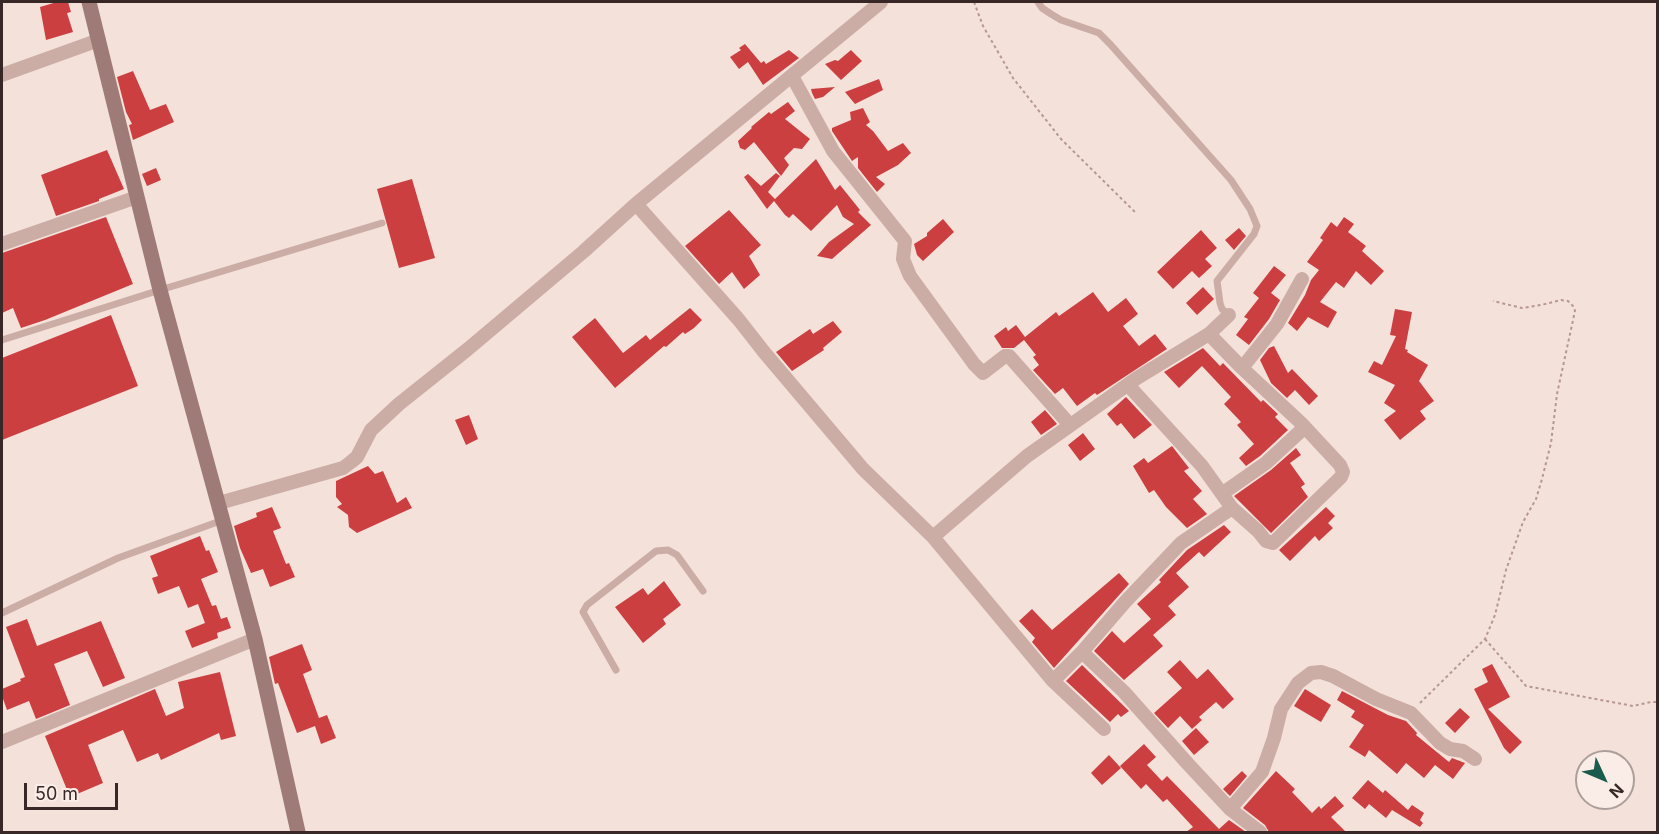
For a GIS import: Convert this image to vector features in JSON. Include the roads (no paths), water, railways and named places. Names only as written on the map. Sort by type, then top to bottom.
[{"type":"main road","points":[[89,2],[160,290],[255,639],[298,832]]},
{"type":"street","points":[[219,503],[343,468],[357,457],[371,430],[381,419],[881,2]]},
{"type":"street","points":[[2,75],[99,40]]},
{"type":"street","points":[[792,76],[833,151],[905,241],[903,259],[910,276],[974,364],[983,373],[1005,356],[1009,356],[1070,425]]},
{"type":"street","points":[[2,244],[137,197]]},
{"type":"street","points":[[636,204],[739,320],[863,469],[933,537],[1053,681],[1104,729]]},
{"type":"street","points":[[1242,368],[1277,324],[1302,279]]},
{"type":"street","points":[[933,537],[1003,476],[1070,425],[1209,334],[1229,315]]},
{"type":"street","points":[[1128,386],[1184,445],[1223,493],[1232,508],[1266,541],[1273,543],[1341,477],[1343,472],[1340,465],[1305,427],[1209,334]]},
{"type":"street","points":[[1223,493],[1266,463],[1305,427]]},
{"type":"street","points":[[1053,681],[1181,543],[1232,508]]},
{"type":"street","points":[[2,742],[255,639]]},
{"type":"street","points":[[1082,652],[1124,692],[1230,809],[1260,832]]},
{"type":"street","points":[[1230,809],[1262,772],[1281,709],[1298,683],[1311,674],[1321,672],[1333,676],[1376,699],[1411,713],[1440,743],[1450,749],[1462,751],[1475,759]]},
{"type":"lane","points":[[1038,2],[1042,9],[1051,14],[1099,33],[1231,180],[1250,209],[1257,226],[1254,234],[1217,281],[1222,309],[1229,315]]},
{"type":"lane","points":[[2,340],[382,223]]},
{"type":"lane","points":[[2,613],[118,558],[223,520]]},
{"type":"lane","points":[[616,670],[583,612],[587,605],[656,552],[668,550],[677,555],[703,591]]}]
